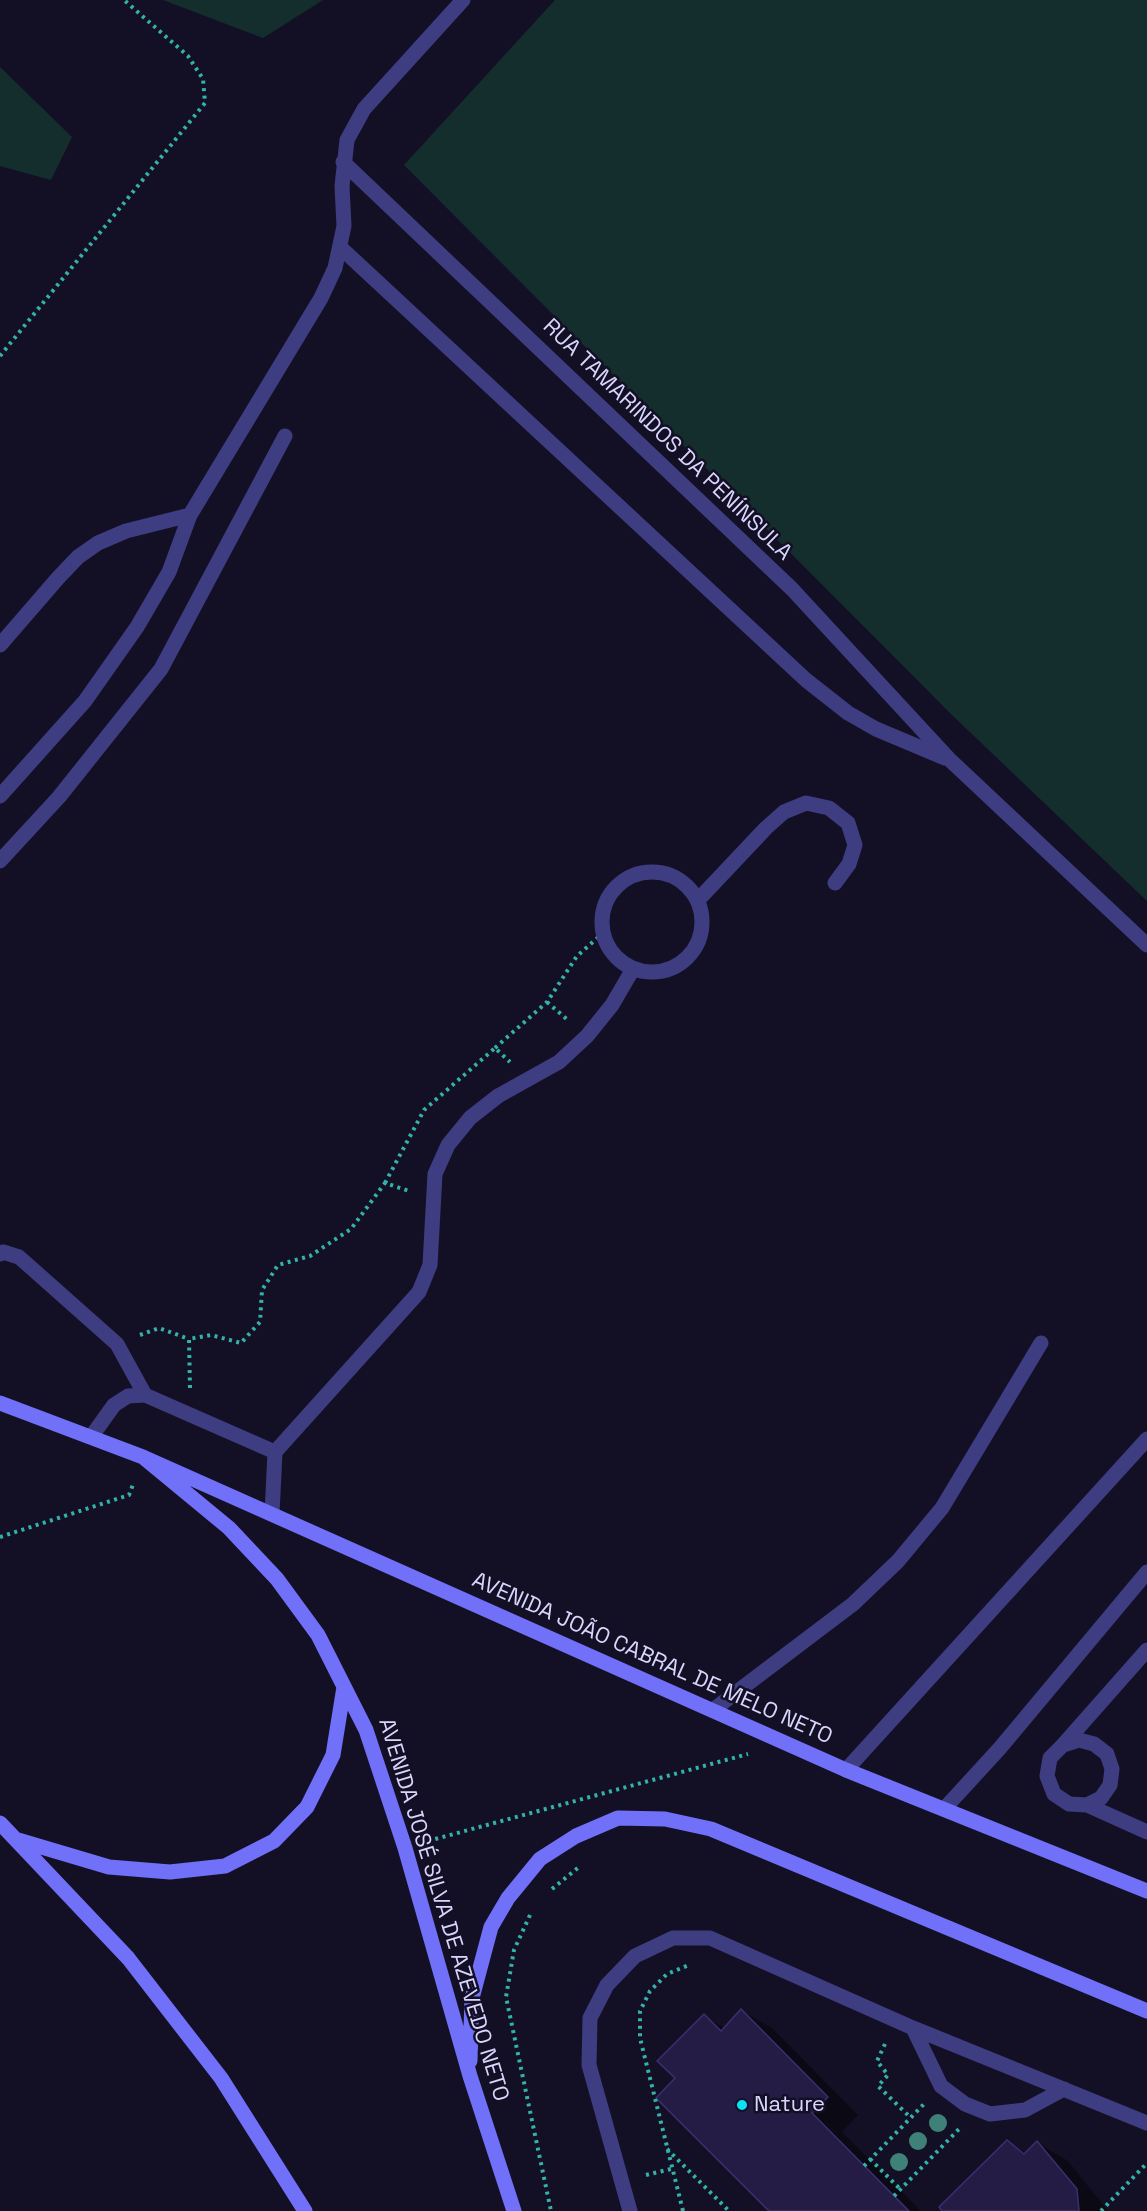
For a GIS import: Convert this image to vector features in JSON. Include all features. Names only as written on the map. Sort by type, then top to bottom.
[{"type":"street","points":[[0,796],[85,701],[138,627],[169,572],[190,516],[321,298],[341,248],[344,226],[343,162],[347,140],[364,109],[463,0]]},
{"type":"street","name":"RUA TAMARINDOS DA PENÍNSULA","points":[[343,162],[792,589],[950,760],[1147,945]]},
{"type":"street","name":"RUA TAMARINDOS DA PENÍNSULA","points":[[341,248],[807,680],[848,713],[876,729],[950,760]]},
{"type":"street","points":[[0,861],[59,798],[161,669],[285,436]]},
{"type":"street","points":[[0,645],[78,557],[98,543],[126,531],[190,516]]},
{"type":"street","points":[[698,900],[766,828],[784,812],[806,803],[829,808],[849,823],[855,845],[849,864],[835,883]]},
{"type":"street","points":[[659,872],[682,881],[698,900],[703,923],[696,947],[680,965],[657,973],[633,969],[613,955],[603,933],[603,909],[615,888],[635,874],[659,872]]},
{"type":"street","points":[[272,1514],[275,1452],[419,1292],[430,1265],[435,1174],[448,1145],[470,1118],[498,1096],[559,1062],[587,1036],[612,1005],[633,969]]},
{"type":"street","points":[[0,1254],[3,1252],[19,1257],[117,1344],[145,1395]]},
{"type":"street","points":[[713,1710],[852,1604],[898,1561],[942,1508],[1041,1343]]},
{"type":"street","points":[[91,1437],[114,1405],[128,1396],[145,1395],[275,1452]]},
{"type":"street","name":"AVENIDA JOSÉ SILVA DE AZEVEDO NETO","points":[[0,1403],[143,1457],[229,1528],[277,1580],[318,1635],[366,1730],[405,1848],[470,2076],[514,2211]]},
{"type":"street","points":[[846,1770],[1147,1439]]},
{"type":"street","name":"AVENIDA JOÃO CABRAL DE MELO NETO","points":[[143,1457],[846,1770],[1147,1891]]},
{"type":"street","points":[[945,1808],[1000,1748],[1147,1572]]},
{"type":"street","points":[[1147,1650],[1050,1758],[1047,1776],[1054,1794],[1069,1804],[1087,1805],[1147,1832]]},
{"type":"street","points":[[18,1840],[109,1867],[170,1872],[225,1866],[274,1841],[307,1807],[333,1755],[344,1687]]},
{"type":"street","points":[[1063,1745],[1079,1740],[1094,1743],[1107,1754],[1112,1769],[1110,1785],[1101,1798],[1087,1805]]},
{"type":"street","points":[[470,2076],[472,1998],[491,1927],[508,1898],[540,1859],[576,1836],[618,1818],[664,1819],[711,1829],[1147,2011]]},
{"type":"street","points":[[0,1823],[128,1958],[214,2068],[305,2211]]},
{"type":"street","points":[[630,2211],[589,2065],[590,2018],[607,1985],[635,1956],[673,1938],[710,1938],[912,2028],[1147,2123]]},
{"type":"street","points":[[912,2028],[941,2085],[965,2104],[990,2114],[1025,2110],[1064,2089]]},
{"type":"path","points":[[0,356],[205,103],[203,79],[188,56],[124,0]]},
{"type":"path","points":[[495,1048],[547,1002],[577,956],[603,933]]},
{"type":"path","points":[[117,1344],[159,1328],[189,1339],[211,1335],[241,1343],[260,1322],[262,1290],[278,1265],[310,1256],[351,1229],[385,1183],[432,1198]]},
{"type":"path","points":[[189,1339],[191,1415]]},
{"type":"path","points":[[0,1538],[129,1495],[143,1457]]},
{"type":"path","points":[[405,1848],[788,1744]]},
{"type":"path","points":[[548,1894],[581,1865]]},
{"type":"path","points":[[536,1908],[514,1950],[507,1997],[551,2211]]},
{"type":"path","points":[[683,2211],[640,2038],[640,2011],[650,1991],[667,1974],[688,1965],[699,1966]]},
{"type":"path","points":[[878,2036],[887,2040],[877,2061],[888,2075],[878,2086],[911,2118]]},
{"type":"path","points":[[864,2166],[930,2097]]},
{"type":"path","points":[[894,2196],[961,2127]]},
{"type":"path","points":[[666,2148],[729,2211]]},
{"type":"path","points":[[870,2159],[900,2189]]},
{"type":"path","points":[[1101,2211],[1147,2163]]},
{"type":"green space","points":[[163,0],[323,0],[263,38]]},
{"type":"green space","points":[[555,0],[1147,0],[1147,901],[952,715],[404,165]]},
{"type":"green space","points":[[0,67],[72,137],[51,180],[0,166]]},
{"type":"building","name":"Nature","points":[[741,2009],[828,2097],[812,2113],[909,2211],[769,2211],[656,2098],[675,2078],[657,2061],[704,2014],[721,2031]]},
{"type":"building","points":[[1007,2140],[1024,2154],[1037,2141],[1077,2189],[1079,2211],[942,2211],[939,2207]]},
{"type":"place","name":"Nature","points":[[742,2105]]}]
